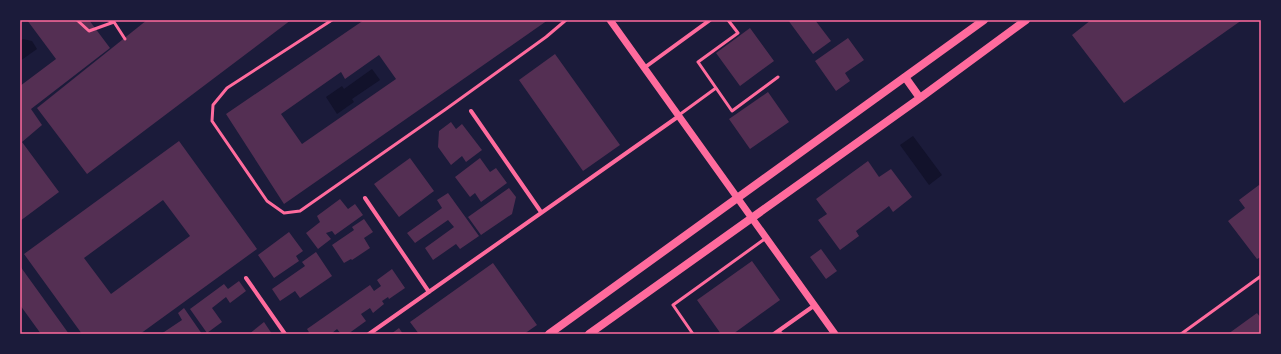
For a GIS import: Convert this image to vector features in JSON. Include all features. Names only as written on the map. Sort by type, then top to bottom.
[{"type":"main road","points":[[554,333],[984,20]]},
{"type":"main road","points":[[590,334],[920,98],[1026,20]]},
{"type":"main road","points":[[905,77],[920,98]]},
{"type":"street","points":[[610,20],[835,334]]},
{"type":"street","points":[[644,68],[710,20]]},
{"type":"street","points":[[471,111],[541,212]]},
{"type":"street","points":[[369,334],[678,116]]},
{"type":"street","points":[[365,198],[429,292]]},
{"type":"street","points":[[246,278],[285,334]]},
{"type":"street","points":[[774,334],[780,332],[815,305]]},
{"type":"lane","points":[[76,20],[89,31],[114,21]]},
{"type":"lane","points":[[109,20],[114,21],[125,39]]},
{"type":"lane","points":[[332,20],[228,88],[213,104],[212,121],[268,201],[284,213],[300,211],[546,37],[566,20]]},
{"type":"lane","points":[[728,20],[738,32],[698,62],[732,111],[778,77]]},
{"type":"lane","points":[[678,116],[716,88]]},
{"type":"lane","points":[[693,334],[673,305],[766,238]]},
{"type":"lane","points":[[1181,334],[1261,276]]},
{"type":"shaded area","points":[[23,39],[32,41],[37,49],[20,61],[20,41]]},
{"type":"shaded area","points":[[372,69],[380,80],[352,99],[354,102],[337,114],[326,97],[342,86],[344,89]]},
{"type":"shaded area","points":[[913,136],[942,175],[929,185],[900,145]]},
{"type":"building","points":[[27,20],[89,20],[110,48],[31,109],[42,125],[22,142],[59,192],[20,221],[20,86],[56,59]]},
{"type":"building","points":[[147,20],[291,20],[87,174],[37,108]]},
{"type":"building","points":[[364,20],[548,20],[284,204],[226,114]],"holes":[[[379,55],[396,79],[302,144],[281,114],[341,72],[345,79]]]},
{"type":"building","points":[[788,20],[815,20],[831,41],[813,54]]},
{"type":"building","points":[[1091,20],[1242,20],[1124,103],[1072,35]]},
{"type":"building","points":[[750,28],[774,61],[740,86],[716,53]]},
{"type":"building","points":[[848,38],[864,60],[845,73],[850,81],[836,91],[815,61]]},
{"type":"building","points":[[555,54],[620,145],[583,171],[519,80]]},
{"type":"building","points":[[768,92],[789,122],[750,149],[729,119]]},
{"type":"building","points":[[451,122],[456,129],[462,124],[482,150],[466,162],[462,156],[451,165],[438,147],[439,131]]},
{"type":"building","points":[[179,141],[257,249],[140,334],[82,334],[24,254]],"holes":[[[163,200],[190,236],[111,294],[84,258]]]},
{"type":"building","points":[[410,158],[434,191],[399,217],[374,184]]},
{"type":"building","points":[[480,158],[490,172],[496,168],[507,183],[481,202],[475,193],[470,197],[455,177]]},
{"type":"building","points":[[868,161],[879,177],[891,169],[912,197],[893,212],[889,206],[856,231],[859,236],[840,250],[818,220],[827,214],[816,199]]},
{"type":"building","points":[[1259,185],[1261,187],[1261,257],[1257,259],[1228,221],[1245,208],[1239,200]]},
{"type":"building","points":[[509,188],[516,197],[512,214],[481,235],[468,217]]},
{"type":"building","points":[[448,193],[479,236],[460,249],[456,244],[433,260],[425,248],[454,227],[448,220],[415,243],[407,233],[442,208],[437,200]]},
{"type":"building","points":[[340,199],[348,209],[355,204],[363,215],[335,235],[332,231],[326,233],[331,239],[318,249],[306,233],[320,222],[317,216]]},
{"type":"building","points":[[364,219],[373,232],[364,238],[370,248],[352,260],[351,259],[344,263],[332,245],[354,230],[352,227]]},
{"type":"building","points":[[289,232],[303,251],[296,256],[299,261],[274,278],[258,255]]},
{"type":"building","points":[[821,249],[837,271],[826,279],[810,257]]},
{"type":"building","points":[[316,252],[332,276],[300,298],[295,291],[280,301],[272,289],[305,266],[302,262]]},
{"type":"building","points":[[752,261],[780,300],[733,334],[721,334],[697,300]]},
{"type":"building","points":[[493,263],[537,325],[524,334],[419,334],[410,322]]},
{"type":"building","points":[[20,266],[69,334],[41,334],[20,305]]},
{"type":"building","points":[[392,269],[405,288],[389,299],[388,297],[382,301],[384,304],[373,313],[370,308],[361,314],[366,321],[348,334],[341,334],[337,329],[331,334],[310,334],[307,329],[370,285],[374,291],[381,286],[377,280]]},
{"type":"building","points":[[239,281],[246,291],[230,303],[226,297],[212,308],[222,322],[207,333],[190,309],[224,284],[228,289]]},
{"type":"building","points":[[184,308],[202,334],[161,334],[182,320],[178,313]]},
{"type":"building","points":[[1257,313],[1261,318],[1261,334],[1228,334]]},
{"type":"building","points":[[264,322],[272,334],[249,334]]},
{"type":"building","points":[[399,328],[403,334],[391,334]]}]
